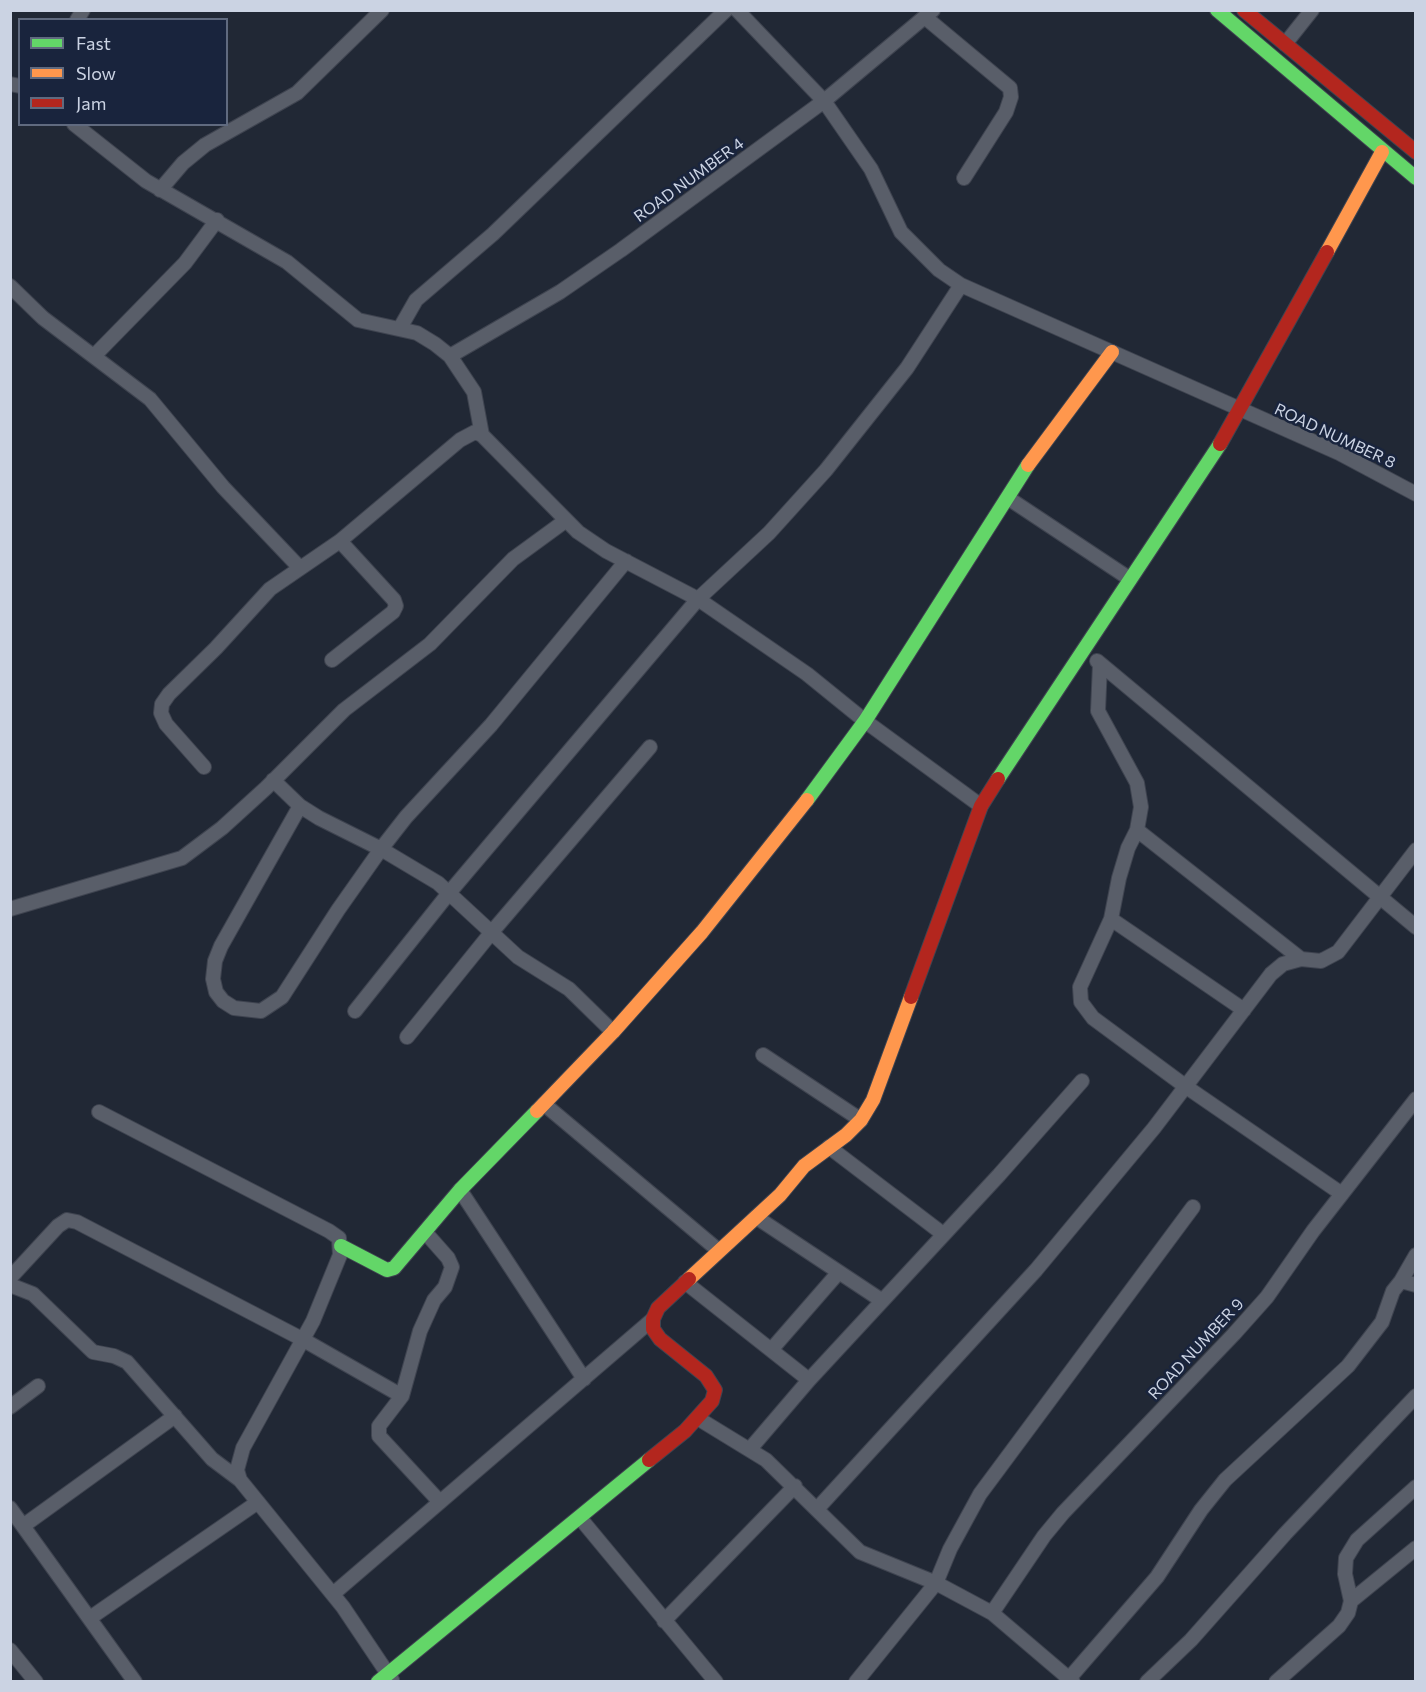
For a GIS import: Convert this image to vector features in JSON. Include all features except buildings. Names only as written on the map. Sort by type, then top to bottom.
[{"type":"main road","points":[[1217,10],[1382,152],[1416,178]]},
{"type":"main road","points":[[1244,10],[1416,152]]},
{"type":"main road","points":[[387,1679],[699,1419],[712,1401],[715,1390],[706,1376],[660,1339],[653,1329],[653,1319],[658,1308],[780,1195],[804,1166],[846,1135],[861,1120],[882,1079],[981,806],[1239,411],[1382,152]]},
{"type":"main road","points":[[341,1246],[387,1270],[402,1261],[460,1190],[613,1032],[702,932],[787,828],[865,721],[1028,466],[1112,352]]},
{"type":"street","points":[[160,190],[183,163],[205,145],[297,93],[382,10]]},
{"type":"street","points":[[400,328],[416,300],[494,234],[726,10]]},
{"type":"street","name":"ROAD NUMBER 8","points":[[737,10],[825,101],[876,179],[901,232],[917,251],[961,285],[1239,411],[1339,453],[1416,494]]},
{"type":"street","points":[[1285,44],[1312,10]]},
{"type":"street","points":[[930,14],[1010,88],[1011,97],[1006,112],[964,178]]},
{"type":"street","name":"ROAD NUMBER 4","points":[[450,356],[560,292],[613,256],[825,101],[930,14]]},
{"type":"street","points":[[77,126],[160,190],[217,220],[287,262],[358,320],[417,333],[450,356],[474,392],[482,435],[566,521],[606,551],[698,599],[807,674],[865,721],[981,806]]},
{"type":"street","points":[[94,356],[185,263],[217,220]]},
{"type":"street","points":[[355,1011],[449,893],[698,599],[769,533],[826,470],[907,368],[961,285]]},
{"type":"street","points":[[10,286],[43,318],[150,399],[223,487],[300,568]]},
{"type":"street","points":[[204,766],[166,723],[161,713],[162,704],[216,648],[256,601],[340,541],[459,440],[470,433],[482,435]]},
{"type":"street","points":[[1008,498],[1130,579]]},
{"type":"street","points":[[10,909],[182,858],[222,828],[344,710],[430,644],[513,560],[566,521]]},
{"type":"street","points":[[332,660],[393,612],[396,606],[394,600],[340,541]]},
{"type":"street","points":[[300,806],[221,946],[216,961],[213,979],[216,992],[223,1001],[234,1008],[261,1011],[282,997],[338,910],[381,849],[406,818],[491,725],[626,561]]},
{"type":"street","points":[[1083,650],[1378,898],[1416,927]]},
{"type":"street","points":[[1100,664],[1098,711],[1137,783],[1142,807],[1137,830],[1128,848],[1119,878],[1111,919],[1082,981],[1081,1002],[1093,1018],[1185,1086],[1342,1194]]},
{"type":"street","points":[[407,1037],[491,933],[650,747]]},
{"type":"street","points":[[273,780],[300,806],[319,818],[426,875],[533,969],[569,989],[613,1032]]},
{"type":"street","points":[[1137,830],[1301,959]]},
{"type":"street","points":[[817,1509],[1036,1269],[1154,1128],[1271,974],[1283,964],[1301,959],[1321,961],[1338,952],[1416,850]]},
{"type":"street","points":[[1111,919],[1244,1010]]},
{"type":"street","points":[[763,1055],[861,1120]]},
{"type":"street","points":[[750,1449],[881,1300],[999,1175],[1082,1081]]},
{"type":"street","name":"ROAD NUMBER 9","points":[[992,1613],[1044,1536],[1234,1334],[1273,1288],[1416,1099]]},
{"type":"street","points":[[544,1104],[718,1250]]},
{"type":"street","points":[[99,1112],[339,1238],[341,1246],[313,1321],[238,1459],[237,1470],[240,1480]]},
{"type":"street","points":[[828,1147],[943,1234]]},
{"type":"street","points":[[460,1190],[584,1378]]},
{"type":"street","points":[[856,1682],[936,1583],[950,1549],[980,1494],[1193,1207]]},
{"type":"street","points":[[756,1217],[881,1300]]},
{"type":"street","points":[[10,1278],[58,1226],[67,1221],[77,1222],[302,1339],[402,1396]]},
{"type":"street","points":[[425,1232],[448,1258],[452,1267],[445,1287],[434,1300],[420,1330],[402,1396],[379,1426],[379,1436],[440,1502]]},
{"type":"street","points":[[699,1419],[750,1449],[795,1486],[860,1552],[936,1583],[992,1613],[1069,1680],[1157,1577],[1201,1510],[1225,1480],[1348,1366],[1366,1344],[1382,1322],[1393,1291],[1416,1255]]},
{"type":"street","points":[[771,1350],[839,1272]]},
{"type":"street","points":[[1401,1281],[1416,1285]]},
{"type":"street","points":[[685,1282],[809,1380]]},
{"type":"street","points":[[10,1285],[33,1294],[93,1353],[114,1356],[127,1362],[212,1459],[240,1480],[333,1594],[387,1679]]},
{"type":"street","points":[[333,1594],[653,1319]]},
{"type":"street","points":[[10,1407],[38,1386]]},
{"type":"street","points":[[1147,1682],[1191,1640],[1286,1534],[1416,1396]]},
{"type":"street","points":[[23,1526],[175,1416]]},
{"type":"street","points":[[664,1621],[795,1486]]},
{"type":"street","points":[[1276,1682],[1339,1626],[1348,1613],[1351,1601],[1345,1574],[1346,1558],[1357,1540],[1416,1487]]},
{"type":"street","points":[[90,1618],[258,1503]]},
{"type":"street","points":[[10,1508],[135,1682]]},
{"type":"street","points":[[579,1518],[716,1682]]},
{"type":"street","points":[[1351,1601],[1416,1548]]},
{"type":"street","points":[[10,1650],[36,1682]]},
{"type":"traffic: fast","points":[[1217,10],[1416,178]]},
{"type":"traffic: fast","points":[[998,779],[1220,444]]},
{"type":"traffic: fast","points":[[807,800],[865,721],[1028,465]]},
{"type":"traffic: fast","points":[[341,1246],[387,1270],[394,1268],[460,1190],[537,1111]]},
{"type":"traffic: fast","points":[[378,1682],[649,1460]]},
{"type":"traffic: slow","points":[[1327,252],[1382,152]]},
{"type":"traffic: slow","points":[[1028,465],[1112,352]]},
{"type":"traffic: slow","points":[[537,1111],[613,1032],[702,932],[807,800]]},
{"type":"traffic: slow","points":[[689,1279],[780,1195],[804,1166],[846,1135],[861,1120],[873,1100],[911,997]]},
{"type":"traffic: jam","points":[[1244,10],[1416,152]]},
{"type":"traffic: jam","points":[[1220,444],[1327,252]]},
{"type":"traffic: jam","points":[[911,997],[981,806],[998,779]]},
{"type":"traffic: jam","points":[[649,1460],[685,1431],[712,1401],[715,1390],[706,1376],[660,1339],[653,1329],[653,1319],[658,1308],[689,1279]]}]
